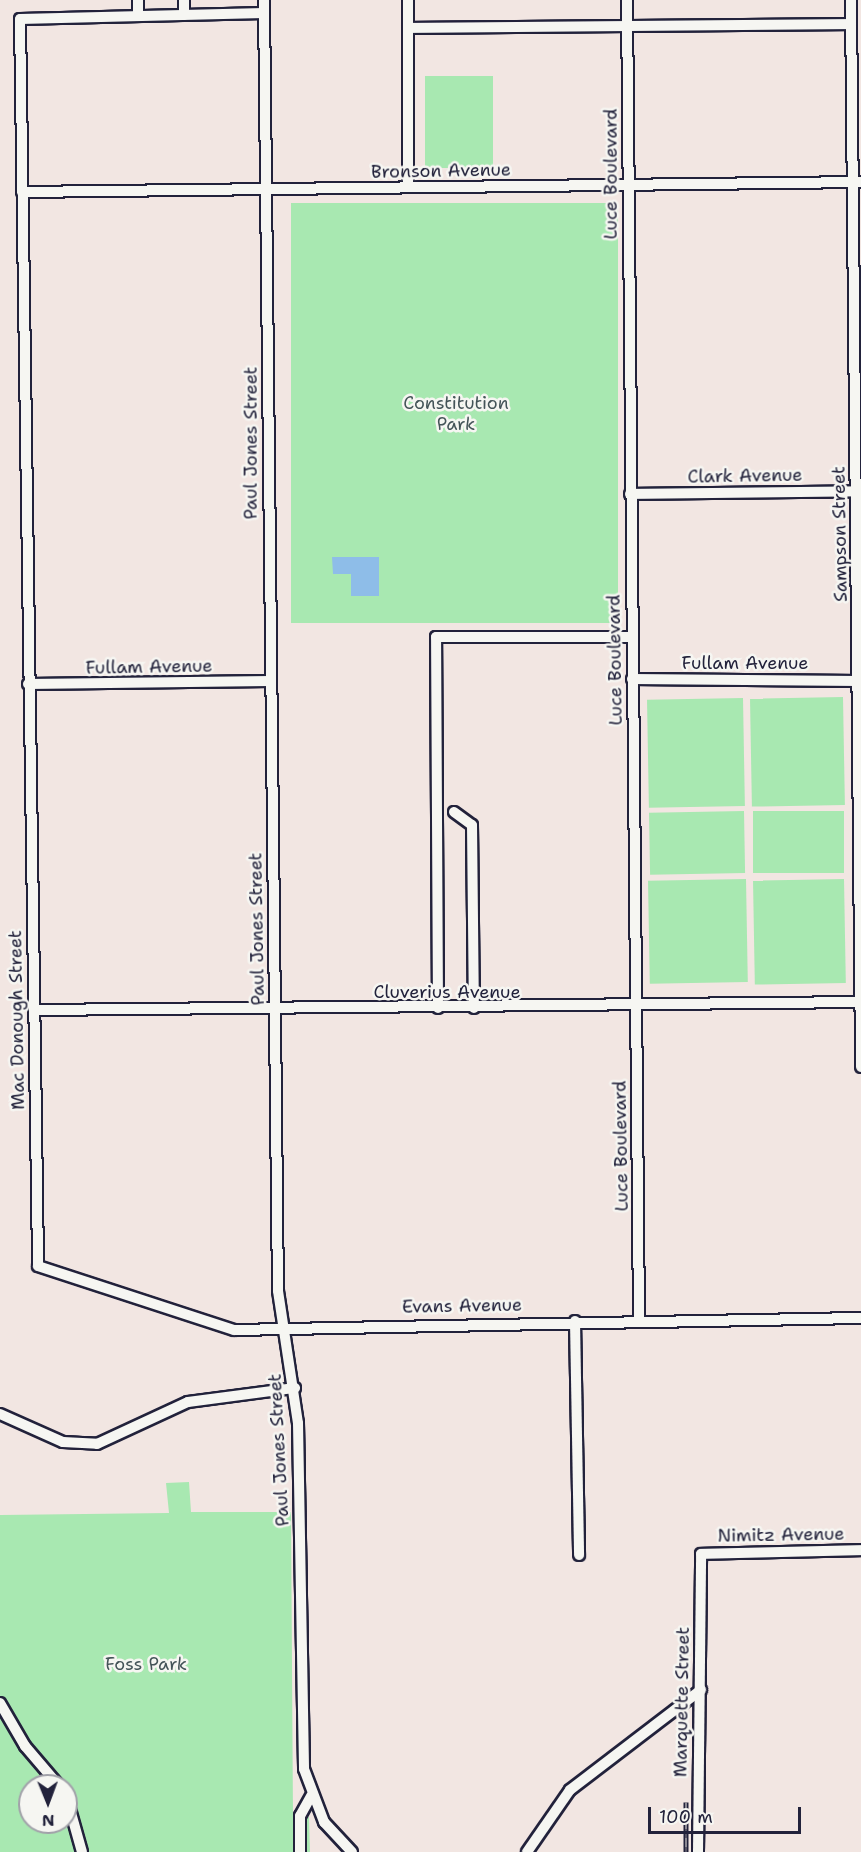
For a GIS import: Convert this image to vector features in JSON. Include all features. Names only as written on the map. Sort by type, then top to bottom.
[{"type":"street","points":[[138,0],[138,16],[264,13]]},
{"type":"street","points":[[184,0],[184,15]]},
{"type":"street","name":"Paul Jones Street","points":[[264,0],[268,189],[270,681],[278,1291],[295,1388],[303,1759],[311,1796],[324,1822],[352,1852]]},
{"type":"street","points":[[408,0],[408,188]]},
{"type":"street","name":"Luce Boulevard","points":[[627,0],[639,1321]]},
{"type":"street","name":"Sampson Street","points":[[851,0],[851,24],[856,47],[861,1067]]},
{"type":"street","name":"Mac Donough Street","points":[[72,1277],[38,1266],[20,18],[138,16]]},
{"type":"street","points":[[408,28],[851,24]]},
{"type":"street","name":"Bronson Avenue","points":[[22,192],[857,182]]},
{"type":"street","name":"Clark Avenue","points":[[630,494],[858,491]]},
{"type":"street","points":[[438,1008],[436,637],[631,637]]},
{"type":"street","name":"Fullam Avenue","points":[[632,679],[858,681]]},
{"type":"street","name":"Fullam Avenue","points":[[28,684],[270,681]]},
{"type":"street","points":[[454,813],[472,825],[474,1008]]},
{"type":"street","name":"Cluverius Avenue","points":[[34,1011],[636,1007],[861,1002]]},
{"type":"street","name":"Evans Avenue","points":[[72,1277],[234,1330],[283,1325],[861,1318]]},
{"type":"street","points":[[575,1321],[579,1555]]},
{"type":"street","points":[[0,1414],[63,1442],[97,1444],[188,1402],[295,1388]]},
{"type":"street","name":"Nimitz Avenue","points":[[701,1554],[861,1550]]},
{"type":"street","name":"Marquette Street","points":[[698,1852],[701,1554]]},
{"type":"street","points":[[527,1852],[577,1783],[701,1690]]},
{"type":"street","points":[[0,1704],[25,1746],[49,1774]]},
{"type":"street","points":[[300,1852],[300,1816],[311,1796]]},
{"type":"street","points":[[77,1834],[82,1852]]},
{"type":"green space","points":[[425,76],[493,76],[493,168],[425,168]]},
{"type":"green space","name":"Constitution Park","points":[[291,203],[618,203],[618,623],[291,623]]},
{"type":"green space","points":[[843,697],[845,805],[752,807],[750,699]]},
{"type":"green space","points":[[743,698],[745,806],[649,808],[647,700]]},
{"type":"green space","points":[[744,811],[745,873],[650,875],[649,813]]},
{"type":"green space","points":[[753,811],[844,811],[844,873],[753,873]]},
{"type":"green space","points":[[746,879],[748,982],[650,984],[648,881]]},
{"type":"green space","points":[[844,879],[846,983],[755,985],[753,881]]},
{"type":"green space","name":"Foss Park","points":[[189,1482],[191,1512],[291,1512],[293,1817],[309,1817],[310,1852],[0,1852],[0,1515],[169,1513],[166,1483]]},
{"type":"water","points":[[332,557],[379,557],[379,596],[351,596],[351,574],[333,574]]},
{"type":"railway","points":[[686,1802],[686,1852]]}]
